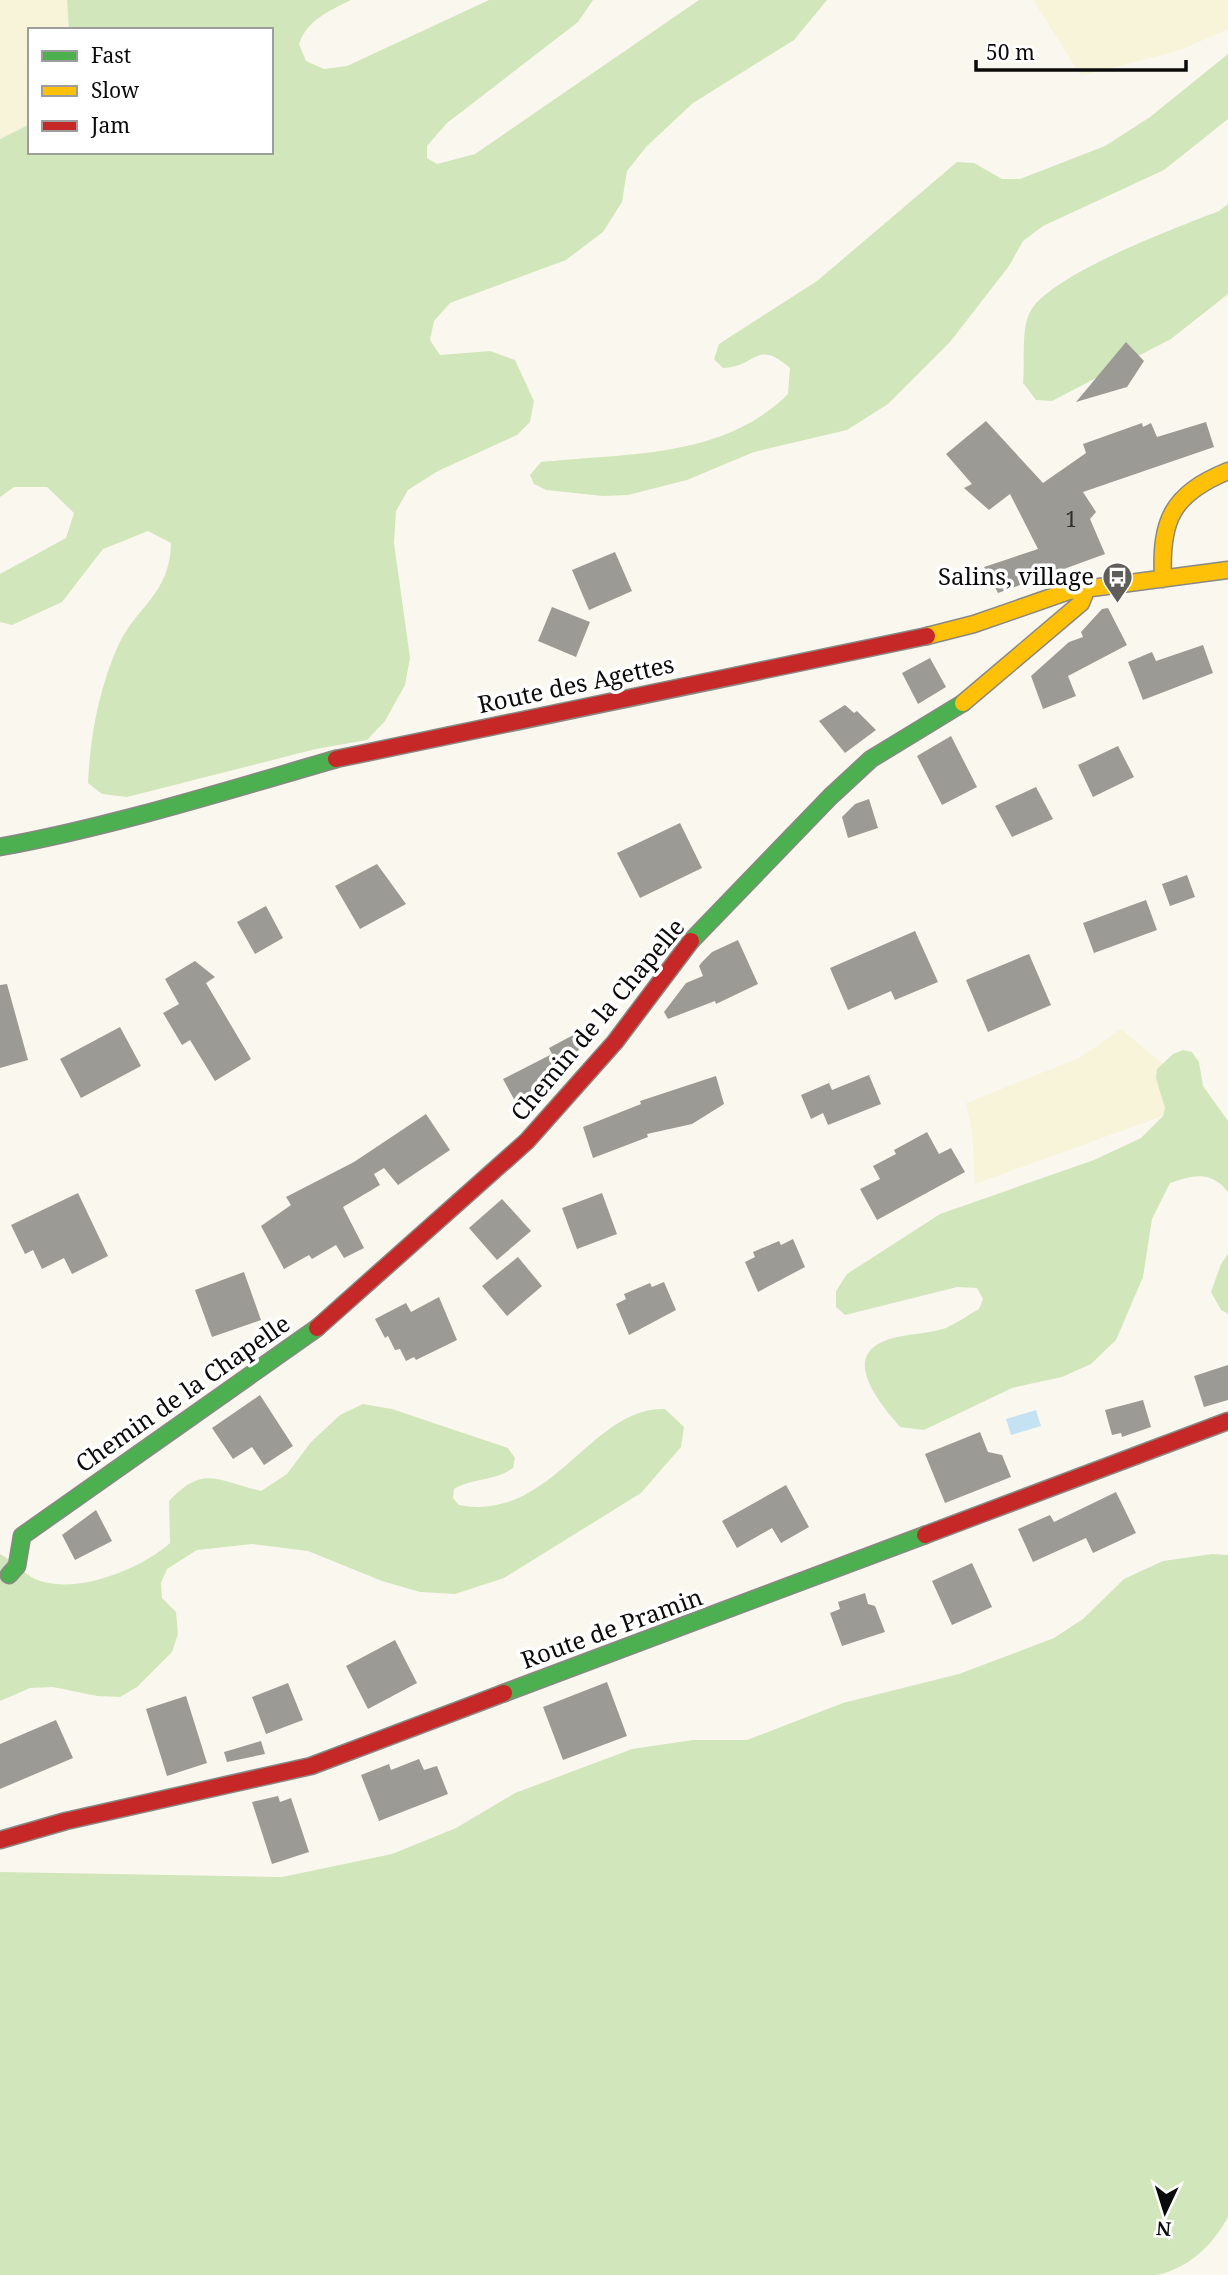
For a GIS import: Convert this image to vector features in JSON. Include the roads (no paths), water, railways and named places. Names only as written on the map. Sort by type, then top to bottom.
[{"type":"street","points":[[1163,579],[1162,540],[1167,519],[1189,490],[1228,471]]},
{"type":"street","name":"Route des Agettes","points":[[0,847],[92,828],[355,753],[946,632],[1087,588],[1228,570]]},
{"type":"street","name":"Chemin de la Chapelle","points":[[9,1575],[17,1566],[22,1536],[321,1325],[527,1141],[615,1042],[685,948],[830,797],[871,759],[974,696],[1005,671],[1081,603],[1087,588]]},
{"type":"street","name":"Route de Pramin","points":[[0,1840],[66,1821],[311,1766],[1228,1420]]},
{"type":"water","points":[[1036,1410],[1041,1426],[1011,1435],[1006,1419]]},
{"type":"place","name":"Salins, village","points":[[1117,604]]}]
